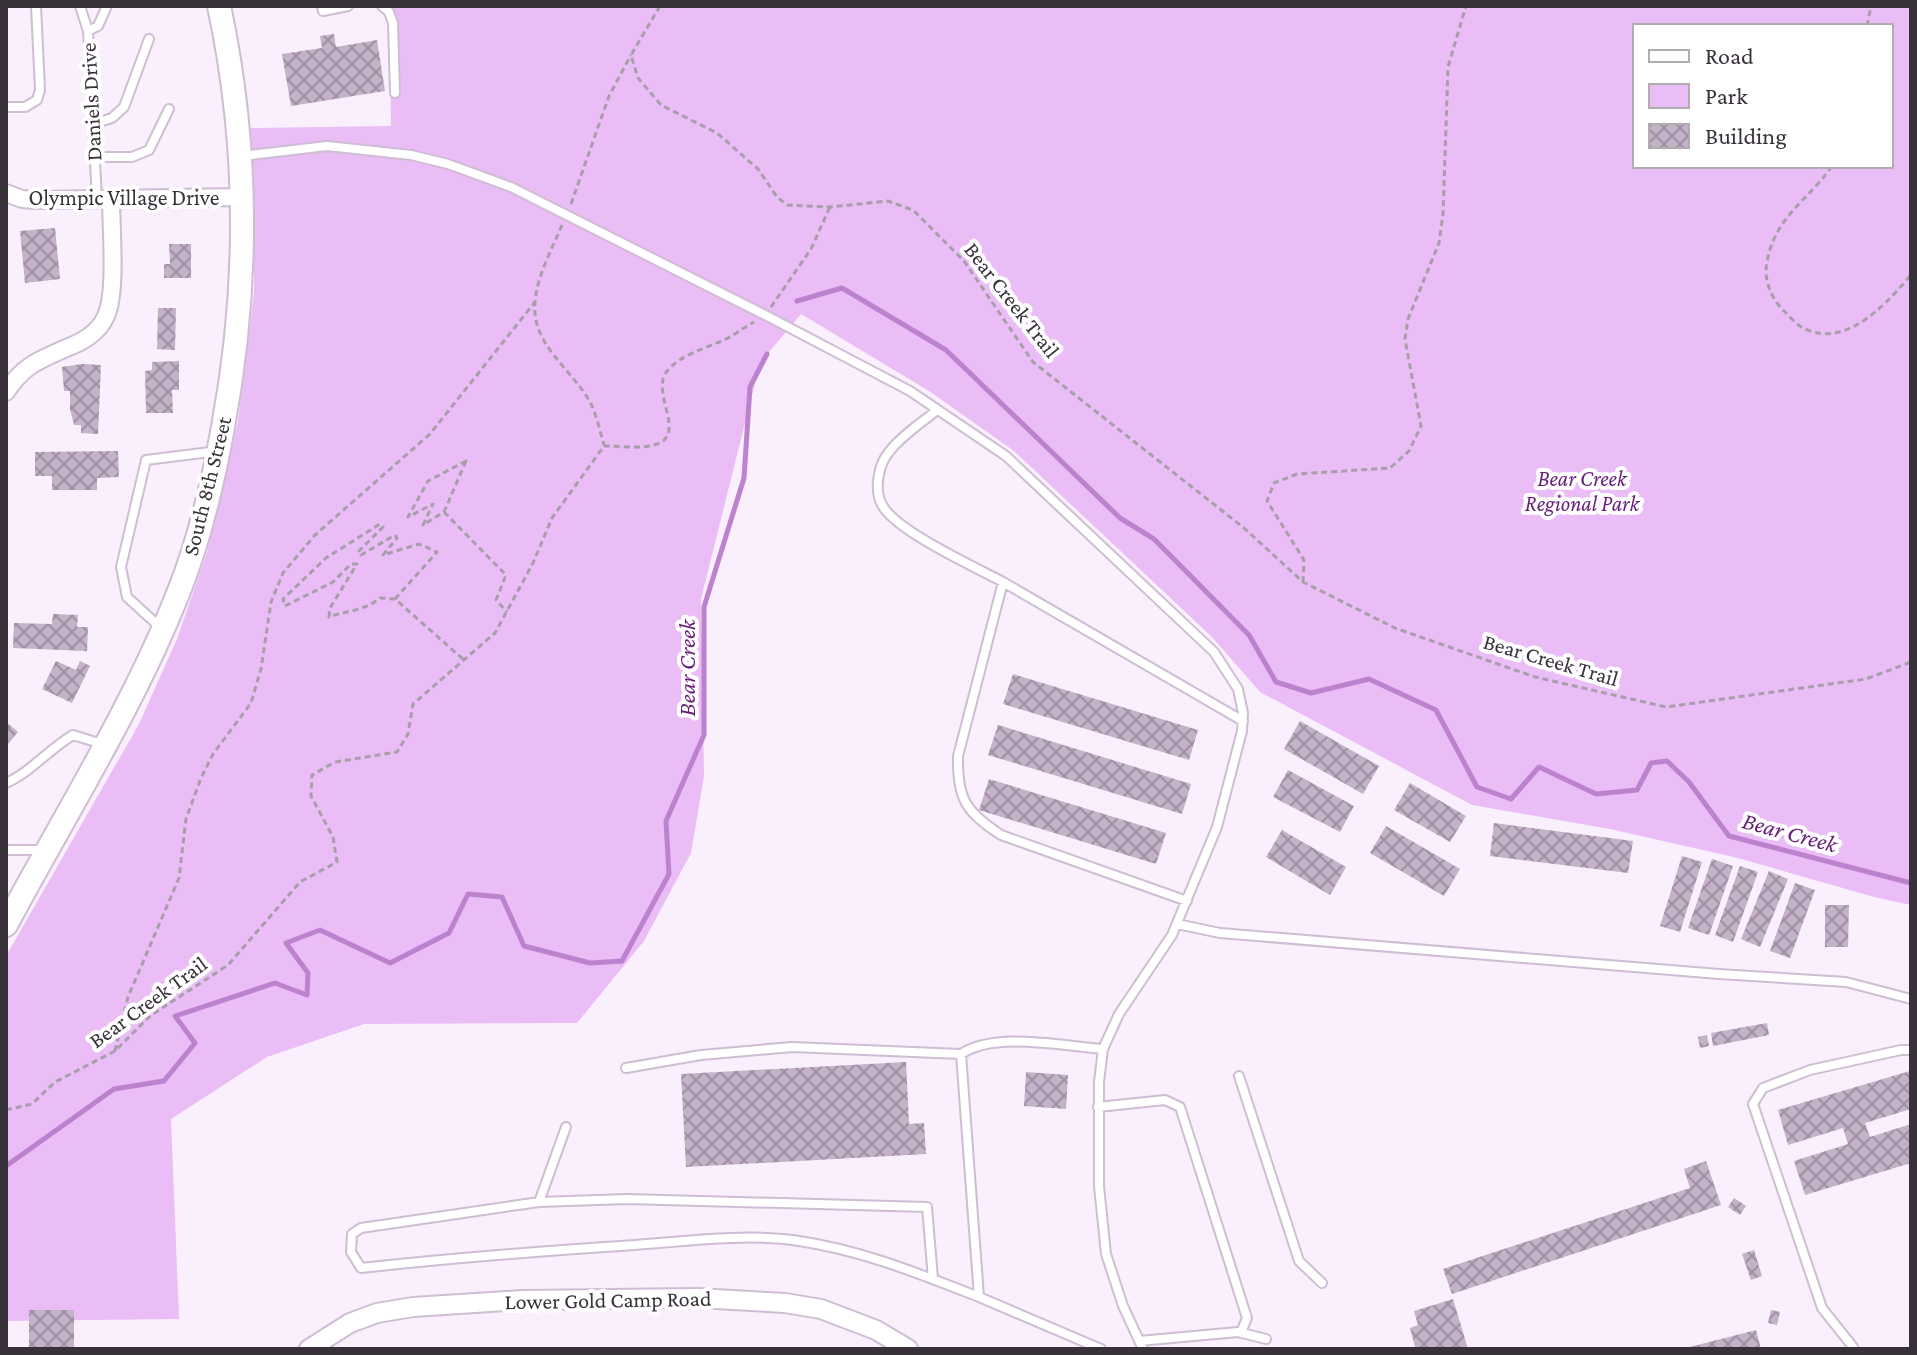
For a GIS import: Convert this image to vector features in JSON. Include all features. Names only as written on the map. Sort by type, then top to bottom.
[{"type":"main road","name":"South 8th Street","points":[[6,925],[107,745],[162,629],[179,591],[202,523],[219,451],[235,362],[241,299],[244,197],[230,61],[219,6]]},
{"type":"street","name":"Olympic Village Drive","points":[[7,196],[36,200],[244,197]]},
{"type":"street","points":[[6,392],[28,365],[84,341],[97,330],[107,315],[111,297],[104,199]]},
{"type":"street","name":"Lower Gold Camp Road","points":[[309,1349],[350,1323],[377,1313],[413,1307],[522,1300],[698,1298],[763,1301],[821,1309],[876,1330],[908,1349]]},
{"type":"lane","points":[[6,107],[25,107],[37,100],[40,90],[36,6]]},
{"type":"lane","name":"Daniels Drive","points":[[80,6],[88,31],[94,157],[104,199]]},
{"type":"lane","points":[[88,31],[98,26],[107,6]]},
{"type":"lane","points":[[322,6],[323,11],[348,6]]},
{"type":"lane","points":[[382,6],[389,12],[393,23],[395,93]]},
{"type":"lane","points":[[93,124],[112,118],[124,107],[149,39]]},
{"type":"lane","points":[[94,157],[132,157],[149,150],[169,109]]},
{"type":"lane","points":[[241,156],[327,146],[411,155],[473,173],[511,187],[765,315],[910,391],[1006,456],[1214,652],[1238,689],[1243,721],[1217,827],[1187,901],[1158,960],[1119,1014],[1103,1049],[1098,1107],[1099,1186],[1106,1254],[1123,1306],[1141,1345],[1238,1332],[1266,1339]]},
{"type":"lane","points":[[936,411],[888,452],[880,468],[878,488],[882,505],[897,523],[1243,721]]},
{"type":"lane","points":[[162,629],[127,597],[121,567],[146,460],[219,451]]},
{"type":"lane","points":[[1003,582],[958,756],[958,775],[965,804],[975,819],[1001,835],[1187,901]]},
{"type":"lane","points":[[6,783],[22,776],[52,747],[73,735],[107,745]]},
{"type":"lane","points":[[6,850],[47,850]]},
{"type":"lane","points":[[1177,924],[1220,933],[1846,982],[1911,999]]},
{"type":"lane","points":[[626,1068],[701,1055],[792,1047],[961,1054],[973,1046],[1000,1041],[1103,1049]]},
{"type":"lane","points":[[1853,1347],[1822,1308],[1753,1104],[1763,1088],[1810,1070],[1911,1050]]},
{"type":"lane","points":[[961,1054],[979,1297]]},
{"type":"lane","points":[[1239,1076],[1299,1261],[1322,1283]]},
{"type":"lane","points":[[1098,1107],[1165,1100],[1180,1107],[1247,1318],[1238,1332]]},
{"type":"lane","points":[[539,1202],[566,1127]]},
{"type":"lane","points":[[933,1279],[927,1207],[627,1199],[539,1202],[361,1228],[352,1234],[351,1252],[361,1268],[466,1256],[720,1239],[798,1241],[895,1264],[1101,1349]]},
{"type":"path","points":[[660,6],[609,96],[567,215],[543,269],[535,302],[537,325],[551,352],[591,403],[604,446],[652,446],[666,437],[670,419],[661,380],[667,370],[679,359],[727,338],[765,315],[811,249],[830,207]]},
{"type":"path","points":[[1303,582],[1304,560],[1267,501],[1274,483],[1297,474],[1390,468],[1409,451],[1421,426],[1405,339],[1408,319],[1439,243],[1443,214],[1448,67],[1466,6]]},
{"type":"path","name":"Bear Creek Trail","points":[[631,55],[638,78],[661,105],[717,133],[758,169],[777,197],[787,205],[830,207],[888,201],[913,210],[964,261],[1033,362],[1244,528],[1303,582],[1395,628],[1535,677],[1666,707],[1866,679],[1911,662]]},
{"type":"path","points":[[1830,168],[1781,225],[1766,262],[1768,286],[1777,305],[1803,328],[1828,333],[1846,330],[1876,313],[1911,275]]},
{"type":"path","points":[[115,1051],[128,997],[179,878],[186,819],[201,778],[213,754],[251,703],[261,669],[271,602],[283,573],[315,535],[430,434],[535,302]]},
{"type":"path","name":"Bear Creek Trail","points":[[6,1110],[32,1104],[55,1082],[115,1051],[150,1016],[228,965],[300,882],[337,862],[333,837],[311,796],[312,775],[335,762],[397,752],[408,734],[413,704],[495,633],[533,563],[552,518],[604,446]]},
{"type":"path","points":[[466,461],[449,499],[444,512],[423,525],[433,504],[408,517],[428,481],[466,461]]},
{"type":"path","points":[[444,512],[506,575],[496,600],[507,612]]},
{"type":"path","points":[[395,599],[437,552],[419,544],[383,555],[397,538],[395,535],[361,555],[358,552],[383,527],[380,524],[326,558],[283,599],[285,606],[333,582],[351,564],[357,564],[330,608],[329,617],[348,610],[367,609],[380,598],[395,599],[464,660]]},
{"type":"green space","name":"Bear Creek Regional Park","points":[[390,6],[1911,6],[1911,905],[1738,858],[1610,829],[1472,805],[1260,692],[1212,637],[1014,451],[929,391],[801,314],[760,363],[701,599],[704,776],[691,853],[644,941],[577,1023],[364,1024],[267,1057],[171,1119],[179,1319],[6,1321],[6,956],[139,724],[177,639],[207,552],[238,421],[254,293],[254,236],[245,128],[391,126]]},
{"type":"building","points":[[334,34],[336,47],[377,40],[385,91],[291,106],[282,54],[322,48],[320,36]]},
{"type":"building","points":[[55,228],[60,279],[25,283],[20,231]]},
{"type":"building","points":[[169,244],[191,244],[191,278],[164,278],[164,264],[170,264]]},
{"type":"building","points":[[158,308],[176,308],[175,350],[157,349]]},
{"type":"building","points":[[179,361],[179,390],[172,390],[173,413],[146,413],[145,371],[152,370],[152,362]]},
{"type":"building","points":[[101,365],[98,434],[81,433],[81,425],[74,425],[70,391],[64,391],[62,367]]},
{"type":"building","points":[[118,451],[119,477],[97,478],[97,490],[52,490],[52,476],[35,476],[35,452]]},
{"type":"building","points":[[53,614],[78,615],[77,627],[88,627],[87,651],[13,648],[14,623],[52,624]]},
{"type":"building","points":[[56,661],[76,670],[80,661],[90,666],[72,703],[42,689]]},
{"type":"building","points":[[1013,674],[1198,730],[1189,760],[1003,704]]},
{"type":"building","points":[[1300,721],[1379,766],[1363,794],[1284,749]]},
{"type":"building","points":[[6,722],[18,732],[6,746]]},
{"type":"building","points":[[998,725],[1191,784],[1182,814],[988,755]]},
{"type":"building","points":[[1288,770],[1354,806],[1340,832],[1273,797]]},
{"type":"building","points":[[989,779],[1166,833],[1156,864],[979,810]]},
{"type":"building","points":[[1410,783],[1466,816],[1450,842],[1394,810]]},
{"type":"building","points":[[1494,823],[1633,841],[1628,873],[1490,856]]},
{"type":"building","points":[[1386,826],[1460,869],[1444,896],[1370,853]]},
{"type":"building","points":[[1282,830],[1346,867],[1330,895],[1266,857]]},
{"type":"building","points":[[1682,856],[1702,862],[1680,932],[1660,926]]},
{"type":"building","points":[[1712,859],[1733,866],[1709,935],[1688,928]]},
{"type":"building","points":[[1740,866],[1758,872],[1733,942],[1715,935]]},
{"type":"building","points":[[1769,871],[1788,879],[1760,947],[1741,939]]},
{"type":"building","points":[[1795,883],[1815,890],[1790,958],[1770,951]]},
{"type":"building","points":[[1825,905],[1849,905],[1848,947],[1825,947]]},
{"type":"building","points":[[1767,1023],[1769,1035],[1713,1046],[1711,1033]]},
{"type":"building","points":[[1707,1035],[1709,1046],[1700,1048],[1698,1037]]},
{"type":"building","points":[[906,1062],[909,1124],[924,1123],[926,1154],[686,1167],[681,1074]]},
{"type":"building","points":[[1910,1071],[1911,1109],[1865,1123],[1870,1137],[1911,1124],[1911,1163],[1805,1195],[1794,1161],[1848,1144],[1843,1128],[1788,1145],[1778,1110]]},
{"type":"building","points":[[1026,1072],[1068,1075],[1066,1109],[1024,1106]]},
{"type":"building","points":[[1706,1161],[1721,1205],[1452,1294],[1443,1269],[1690,1188],[1684,1169]]},
{"type":"building","points":[[1734,1198],[1746,1206],[1740,1215],[1728,1207]]},
{"type":"building","points":[[1754,1250],[1762,1276],[1751,1280],[1742,1254]]},
{"type":"building","points":[[1453,1299],[1468,1349],[1410,1349],[1415,1347],[1410,1328],[1418,1325],[1414,1311]]},
{"type":"building","points":[[29,1310],[74,1310],[74,1349],[29,1349]]},
{"type":"building","points":[[1771,1310],[1780,1312],[1777,1325],[1768,1323]]},
{"type":"building","points":[[1756,1330],[1761,1349],[1686,1348]]},
{"type":"waterway","name":"Bear Creek","points":[[797,301],[842,288],[946,350],[1120,518],[1154,539],[1249,635],[1276,682],[1311,693],[1369,679],[1436,710],[1477,787],[1511,799],[1539,767],[1596,794],[1637,790],[1651,763],[1667,761],[1689,782],[1729,836],[1911,883]]},
{"type":"waterway","name":"Bear Creek","points":[[6,1166],[114,1089],[164,1081],[195,1043],[175,1016],[275,983],[307,995],[308,973],[286,943],[320,930],[390,963],[449,933],[468,894],[502,897],[524,946],[590,963],[622,961],[669,874],[666,821],[704,735],[704,607],[744,478],[750,387],[767,354]]}]
